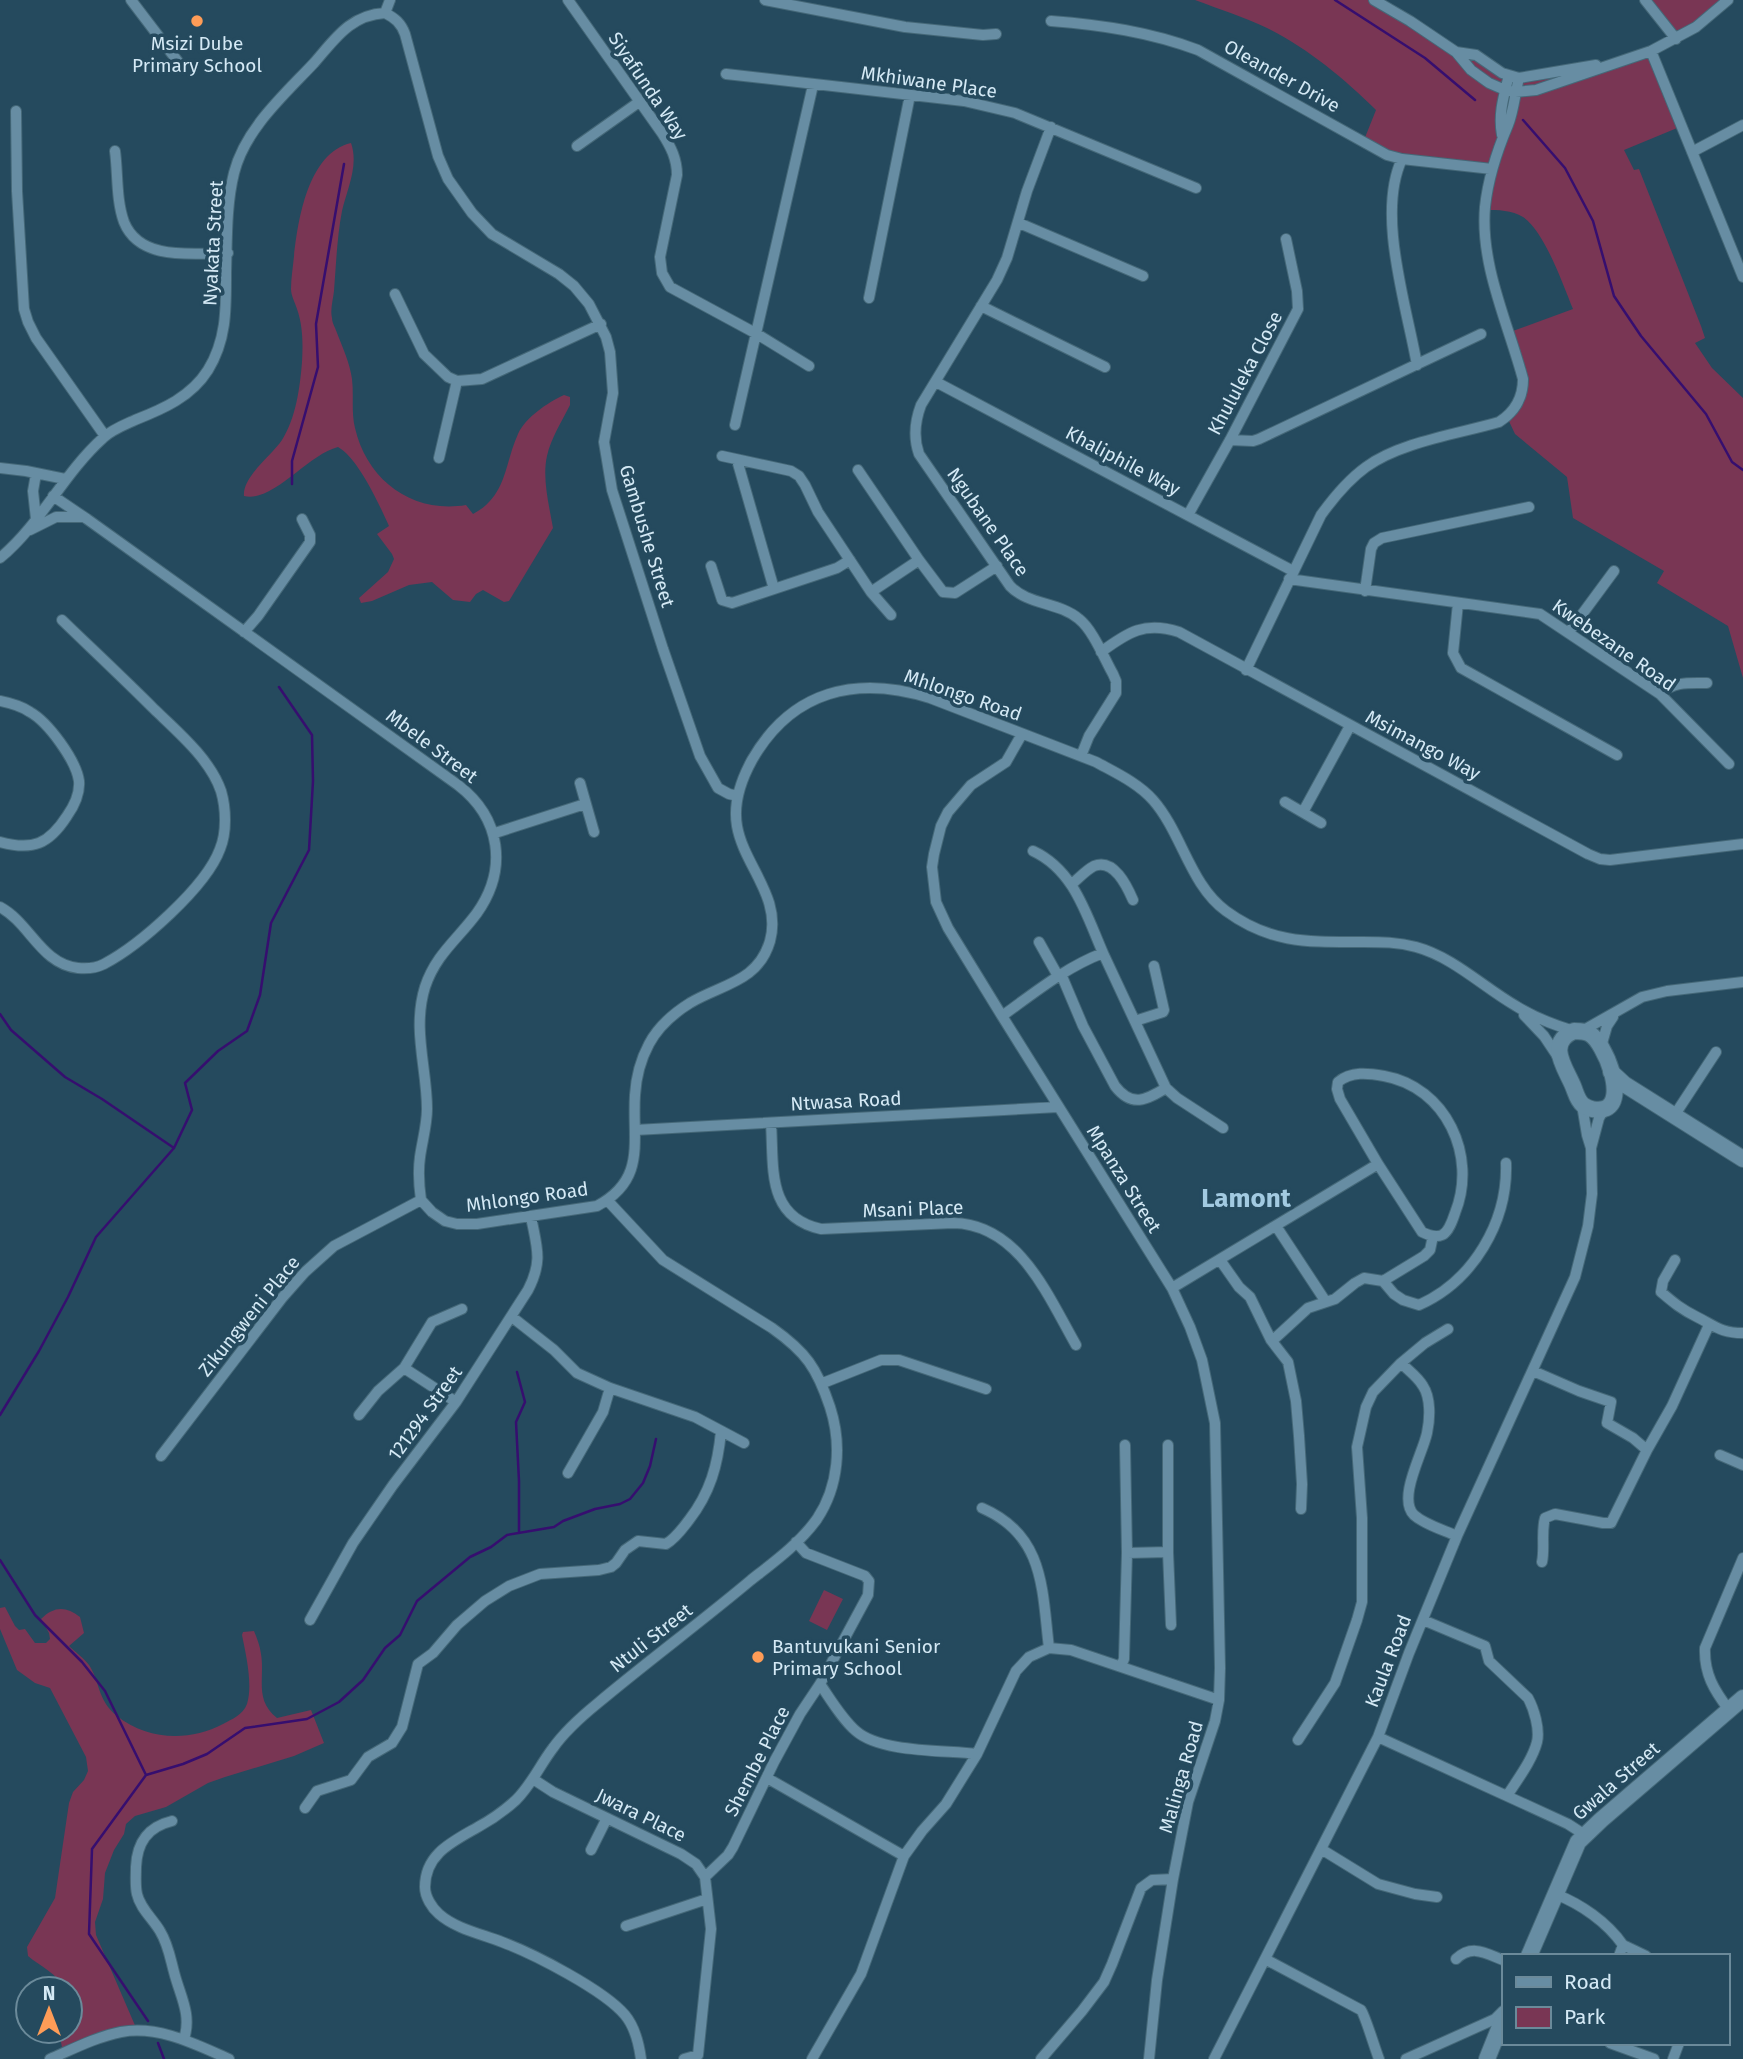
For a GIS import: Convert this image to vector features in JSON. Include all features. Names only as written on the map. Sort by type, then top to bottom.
[{"type":"street","points":[[131,0],[179,63]]},
{"type":"street","points":[[385,13],[390,0]]},
{"type":"street","name":"Siyafunda Way","points":[[568,0],[669,144],[677,165],[660,257],[665,281],[677,291],[757,334],[809,366]]},
{"type":"street","points":[[765,0],[905,27],[996,34]]},
{"type":"street","points":[[1374,0],[1456,52],[1471,71],[1495,86],[1510,91],[1536,90],[1651,51],[1696,26],[1728,0]]},
{"type":"street","points":[[1646,0],[1676,39]]},
{"type":"street","name":"Nyakata Street","points":[[29,531],[65,479],[105,436],[162,410],[195,387],[207,372],[216,355],[225,325],[229,201],[234,172],[241,154],[265,116],[341,32],[363,16],[385,13]]},
{"type":"street","name":"Gambushe Street","points":[[385,13],[395,18],[405,34],[438,156],[448,179],[486,229],[505,244],[559,274],[574,286],[601,324],[610,352],[612,372],[613,393],[604,442],[612,490],[700,756],[719,788],[738,796]]},
{"type":"street","name":"Oleander Drive","points":[[1051,21],[1108,26],[1176,41],[1198,50],[1375,150],[1402,159],[1492,169]]},
{"type":"street","points":[[1651,51],[1743,277]]},
{"type":"street","points":[[1456,52],[1476,55],[1514,77],[1612,64]]},
{"type":"street","name":"Mkhiwane Place","points":[[726,74],[990,106],[1051,127],[1196,188]]},
{"type":"street","points":[[1246,670],[1321,515],[1336,495],[1366,467],[1395,451],[1499,422],[1516,407],[1521,397],[1523,379],[1497,292],[1485,238],[1485,205],[1492,169],[1502,135],[1508,125],[1510,91],[1514,77]]},
{"type":"street","points":[[735,425],[813,85]]},
{"type":"street","points":[[869,298],[910,95]]},
{"type":"street","points":[[577,146],[639,102]]},
{"type":"street","points":[[16,111],[17,191],[24,309],[36,338],[105,436]]},
{"type":"street","points":[[1692,152],[1743,125]]},
{"type":"street","name":"Ngubane Place","points":[[1051,127],[1027,191],[1007,258],[921,405],[916,419],[915,435],[919,454],[1015,591],[1081,620],[1116,681],[1116,693],[1089,736],[1081,756]]},
{"type":"street","points":[[115,151],[123,217],[130,232],[154,250],[169,253],[228,254]]},
{"type":"street","points":[[1402,159],[1396,172],[1391,205],[1396,251],[1418,365]]},
{"type":"street","points":[[1019,223],[1143,276]]},
{"type":"street","name":"Khululeka Close","points":[[1188,515],[1298,309],[1297,290],[1286,239]]},
{"type":"street","points":[[395,293],[424,354],[448,377],[457,381],[482,379],[601,324]]},
{"type":"street","points":[[981,306],[1105,366]]},
{"type":"street","points":[[1230,440],[1253,442],[1481,334]]},
{"type":"street","points":[[439,458],[457,381]]},
{"type":"street","name":"Khaliphile Way","points":[[936,382],[1188,515],[1291,575]]},
{"type":"street","points":[[722,456],[791,471],[799,476],[818,512],[871,592],[891,615]]},
{"type":"street","points":[[737,460],[774,589]]},
{"type":"street","points":[[0,468],[65,479]]},
{"type":"street","points":[[858,470],[938,587],[947,593],[955,593],[997,566]]},
{"type":"street","points":[[36,474],[33,491],[36,519]]},
{"type":"street","name":"Mbele Street","points":[[52,496],[468,793],[482,809],[495,833]]},
{"type":"street","points":[[1364,591],[1371,549],[1374,543],[1382,538],[1529,507]]},
{"type":"street","points":[[0,558],[29,531],[56,517],[78,516],[87,519]]},
{"type":"street","points":[[244,632],[310,542],[310,535],[302,519]]},
{"type":"street","points":[[711,566],[719,595],[726,602],[740,601],[837,568],[850,560]]},
{"type":"street","points":[[871,592],[919,560]]},
{"type":"street","points":[[1569,632],[1614,571]]},
{"type":"street","name":"Kwebezane Road","points":[[1291,575],[1364,591],[1532,611],[1548,617],[1660,694],[1729,764]]},
{"type":"street","points":[[1458,603],[1453,653],[1461,668],[1617,755]]},
{"type":"street","points":[[0,907],[17,920],[50,956],[74,968],[88,969],[103,964],[156,926],[189,894],[211,866],[223,836],[225,810],[221,790],[211,772],[174,728],[62,620]]},
{"type":"street","name":"Msimango Way","points":[[1101,652],[1123,635],[1146,627],[1179,632],[1600,859],[1743,844]]},
{"type":"street","points":[[1660,694],[1673,685],[1707,683]]},
{"type":"street","name":"Mhlongo Road","points":[[421,1200],[445,1221],[477,1224],[597,1206],[624,1185],[632,1169],[636,1151],[635,1094],[638,1071],[649,1044],[660,1027],[689,1004],[743,979],[754,970],[764,957],[770,939],[773,920],[769,900],[737,826],[738,796],[743,779],[760,746],[790,714],[824,696],[849,689],[877,687],[909,692],[1081,756],[1118,774],[1152,799],[1173,830],[1208,894],[1220,906],[1247,924],[1278,937],[1297,941],[1395,942],[1413,946],[1459,968],[1515,1006],[1541,1020],[1578,1031]]},
{"type":"street","points":[[0,701],[31,712],[47,725],[74,767],[79,781],[74,805],[64,822],[46,840],[24,847],[0,842]]},
{"type":"street","points":[[1303,812],[1350,726]]},
{"type":"street","name":"Mpanza Street","points":[[1022,734],[1006,762],[971,785],[948,812],[936,840],[932,867],[933,888],[941,914],[1172,1288],[1202,1360],[1215,1423],[1220,1602],[1219,1700]]},
{"type":"street","points":[[580,783],[594,832]]},
{"type":"street","points":[[1285,802],[1321,823]]},
{"type":"street","points":[[421,1200],[419,1160],[427,1112],[419,1044],[420,1009],[425,986],[440,956],[474,916],[491,885],[497,854],[495,833],[585,804]]},
{"type":"street","points":[[1033,851],[1053,863],[1072,884],[1166,1088],[1223,1128]]},
{"type":"street","points":[[1072,884],[1094,866],[1107,866],[1121,878],[1133,900]]},
{"type":"street","points":[[1039,942],[1060,975],[1083,1026],[1122,1095],[1140,1100],[1166,1088]]},
{"type":"street","points":[[1002,1016],[1060,975],[1103,953]]},
{"type":"street","points":[[1135,1021],[1164,1010],[1154,966]]},
{"type":"street","points":[[1655,1103],[1630,1101],[1595,1110],[1583,1105],[1560,1061],[1560,1044],[1563,1038],[1642,997],[1667,991],[1743,982]]},
{"type":"street","name":"Mhlongo Road","points":[[1515,1006],[1537,1028],[1560,1061]]},
{"type":"street","points":[[1601,1047],[1606,1026],[1620,1009]]},
{"type":"street","points":[[1578,1031],[1592,1035],[1601,1047],[1611,1072],[1615,1092],[1608,1106]]},
{"type":"street","points":[[1674,1115],[1716,1052]]},
{"type":"street","points":[[1611,1072],[1625,1084],[1743,1159]]},
{"type":"street","points":[[1352,1074],[1373,1074],[1405,1082],[1427,1097],[1448,1118],[1461,1153],[1464,1176],[1459,1203],[1446,1233],[1433,1236],[1422,1232],[1340,1099],[1338,1082],[1352,1074]]},
{"type":"street","name":"Kaula Road","points":[[1583,1105],[1591,1148]]},
{"type":"street","name":"Kaula Road","points":[[1214,2059],[1378,1737],[1457,1536],[1575,1277],[1591,1209],[1591,1148],[1599,1118],[1608,1106]]},
{"type":"street","name":"Ntwasa Road","points":[[635,1130],[1058,1107]]},
{"type":"street","name":"Msani Place","points":[[771,1123],[773,1169],[778,1195],[782,1205],[797,1220],[821,1229],[967,1223],[987,1230],[1018,1253],[1076,1345]]},
{"type":"street","points":[[1272,1341],[1308,1308],[1335,1299],[1360,1280],[1383,1281],[1403,1300],[1419,1305],[1459,1279],[1491,1234],[1504,1196],[1506,1163]]},
{"type":"street","points":[[1172,1288],[1378,1164]]},
{"type":"street","name":"Zikungweni Place","points":[[161,1456],[282,1298],[310,1267],[334,1246],[421,1200]]},
{"type":"street","name":"Ntuli Street","points":[[608,1200],[663,1260],[787,1339],[804,1355],[822,1382],[837,1430],[838,1445],[829,1494],[818,1518],[796,1542],[724,1604],[596,1704],[553,1747],[517,1799],[479,1827],[455,1839],[435,1856],[426,1877],[426,1895],[439,1914],[567,1974],[612,2003],[633,2027],[641,2059]]},
{"type":"street","name":"121294 Street","points":[[310,1620],[353,1543],[456,1402],[536,1275],[538,1250],[531,1217]]},
{"type":"street","points":[[1276,1226],[1326,1301]]},
{"type":"street","points":[[1383,1281],[1424,1256],[1430,1250],[1433,1236]]},
{"type":"street","points":[[1675,1260],[1663,1281],[1661,1292],[1684,1312],[1709,1325],[1731,1333],[1743,1333]]},
{"type":"street","points":[[1220,1261],[1254,1305],[1272,1341],[1288,1362],[1296,1401],[1302,1484],[1301,1509]]},
{"type":"street","points":[[359,1415],[378,1391],[404,1368],[432,1322],[462,1309]]},
{"type":"street","points":[[512,1317],[554,1350],[577,1373],[610,1388],[695,1418],[744,1443]]},
{"type":"street","points":[[1542,1562],[1545,1550],[1545,1518],[1555,1514],[1611,1523],[1672,1406],[1709,1325]]},
{"type":"street","points":[[1298,1740],[1335,1683],[1362,1602],[1362,1518],[1357,1447],[1366,1407],[1373,1392],[1401,1363],[1425,1343],[1448,1329]]},
{"type":"street","points":[[822,1382],[881,1360],[899,1360],[986,1389]]},
{"type":"street","points":[[1401,1363],[1423,1385],[1429,1410],[1427,1433],[1409,1494],[1409,1507],[1414,1515],[1427,1523],[1457,1536]]},
{"type":"street","points":[[404,1368],[456,1402]]},
{"type":"street","points":[[1533,1371],[1611,1402],[1607,1423],[1633,1438],[1647,1450]]},
{"type":"street","points":[[568,1473],[603,1412],[610,1388]]},
{"type":"street","points":[[305,1808],[320,1789],[351,1780],[368,1757],[392,1743],[402,1727],[418,1664],[433,1653],[457,1625],[485,1601],[509,1586],[540,1574],[611,1567],[633,1544],[646,1541],[666,1544],[675,1538],[699,1508],[709,1487],[718,1461],[721,1431]]},
{"type":"street","points":[[1121,1666],[1124,1659],[1127,1553],[1125,1445]]},
{"type":"street","points":[[1168,1445],[1171,1625]]},
{"type":"street","points":[[1720,1455],[1743,1465]]},
{"type":"street","points":[[982,1508],[1013,1529],[1028,1545],[1035,1558],[1040,1574],[1049,1648]]},
{"type":"street","name":"Shembe Place","points":[[705,1877],[733,1847],[800,1714],[820,1684],[868,1595],[869,1581],[865,1576],[806,1553],[796,1542]]},
{"type":"street","points":[[1127,1553],[1168,1552]]},
{"type":"street","points":[[1729,1710],[1709,1681],[1704,1661],[1705,1648],[1743,1558]]},
{"type":"street","points":[[1423,1620],[1485,1646],[1489,1661],[1520,1689],[1532,1706],[1537,1741],[1507,1796]]},
{"type":"street","points":[[812,2059],[861,1974],[904,1856],[946,1804],[977,1754],[1016,1671],[1029,1657],[1049,1648],[1071,1650],[1219,1700]]},
{"type":"street","points":[[820,1684],[846,1721],[865,1738],[897,1747],[977,1754]]},
{"type":"street","name":"Gwala Street","points":[[1531,1954],[1572,1853],[1585,1835],[1743,1698]]},
{"type":"street","name":"Malinga Road","points":[[1149,2059],[1157,1980],[1188,1802],[1196,1772],[1208,1744],[1219,1700]]},
{"type":"street","points":[[1378,1737],[1568,1824],[1585,1835]]},
{"type":"street","points":[[767,1778],[904,1856]]},
{"type":"street","name":"Jwara Place","points":[[533,1779],[553,1792],[681,1853],[696,1864],[705,1877]]},
{"type":"street","points":[[591,1850],[607,1818]]},
{"type":"street","points":[[172,1821],[155,1827],[142,1839],[136,1859],[136,1892],[164,1938],[170,1955],[187,2014],[188,2028],[184,2039]]},
{"type":"street","points":[[1321,1849],[1378,1884],[1437,1898]]},
{"type":"street","points":[[684,2059],[699,2057],[711,1929],[705,1877]]},
{"type":"street","points":[[1041,2059],[1104,1982],[1141,1888],[1152,1880],[1173,1879]]},
{"type":"street","points":[[1555,1894],[1588,1911],[1616,1935],[1621,1950]]},
{"type":"street","points":[[626,1926],[707,1899]]},
{"type":"street","points":[[1456,1959],[1469,1950],[1478,1950],[1502,1960]]},
{"type":"street","points":[[1265,1959],[1363,2012],[1379,2059]]},
{"type":"street","points":[[1406,2059],[1495,2019],[1502,2012]]},
{"type":"street","points":[[1487,2059],[1502,2022]]},
{"type":"street","points":[[50,2059],[100,2038],[121,2032],[146,2031],[184,2039],[229,2059]]},
{"type":"street","points":[[1622,2054],[1654,2059]]},
{"type":"green space","points":[[1195,0],[1374,0],[1509,75],[1612,63],[1651,51],[1682,126],[1624,150],[1634,170],[1639,169],[1701,326],[1705,338],[1695,343],[1712,368],[1743,398],[1743,678],[1728,626],[1657,583],[1664,571],[1573,518],[1567,477],[1515,434],[1507,417],[1521,397],[1510,332],[1573,309],[1553,260],[1531,224],[1514,213],[1485,210],[1493,170],[1402,159],[1364,140],[1376,110],[1338,75],[1296,44],[1267,28]]},
{"type":"green space","points":[[1646,0],[1728,0],[1676,39]]},
{"type":"green space","points":[[351,143],[353,169],[340,221],[331,315],[351,373],[355,428],[361,447],[381,478],[410,498],[428,504],[466,505],[473,514],[484,507],[498,489],[518,434],[526,422],[551,402],[564,395],[570,397],[570,405],[547,456],[545,473],[553,528],[509,601],[504,602],[483,590],[470,602],[453,600],[432,582],[409,585],[361,603],[359,598],[388,572],[394,559],[377,534],[389,526],[380,506],[353,461],[338,447],[314,459],[267,492],[244,496],[248,481],[287,431],[296,402],[302,342],[291,285],[302,207],[315,174],[325,160],[336,149]]},
{"type":"green space","points":[[824,1590],[843,1599],[827,1630],[809,1621]]},
{"type":"green space","points":[[5,1607],[15,1626],[19,1630],[25,1629],[35,1643],[46,1643],[50,1639],[41,1619],[51,1612],[65,1609],[80,1617],[84,1633],[69,1646],[93,1671],[106,1704],[129,1724],[141,1730],[168,1736],[210,1730],[243,1711],[247,1704],[249,1688],[242,1635],[243,1632],[254,1631],[261,1654],[265,1704],[277,1718],[311,1710],[324,1743],[294,1756],[208,1783],[166,1807],[135,1816],[126,1824],[124,1834],[105,1873],[103,1899],[95,1922],[96,1935],[137,2030],[63,2053],[62,2045],[84,2045],[84,1975],[54,1975],[28,1956],[27,1947],[55,1898],[69,1803],[73,1792],[88,1771],[86,1757],[50,1688],[35,1683],[17,1670],[0,1629],[0,1608]]},
{"type":"waterway","points":[[1335,0],[1425,58],[1475,100]]},
{"type":"waterway","points":[[1523,120],[1565,168],[1593,221],[1614,296],[1641,336],[1706,414],[1732,462],[1743,470]]},
{"type":"waterway","points":[[292,484],[292,461],[318,367],[316,324],[344,164]]},
{"type":"waterway","points":[[0,1415],[39,1351],[96,1237],[174,1148],[192,1110],[185,1083],[218,1051],[247,1031],[260,995],[271,923],[309,850],[313,781],[312,735],[279,687]]},
{"type":"waterway","points":[[0,1014],[11,1030],[65,1077],[174,1148]]},
{"type":"waterway","points":[[517,1372],[525,1402],[516,1422],[519,1533]]},
{"type":"waterway","points":[[146,1775],[207,1754],[245,1728],[307,1719],[339,1702],[363,1680],[385,1648],[400,1635],[417,1601],[470,1557],[491,1547],[507,1535],[554,1527],[595,1509],[630,1499],[643,1483],[656,1439]]},
{"type":"waterway","points":[[0,1560],[35,1615],[82,1662],[105,1691],[146,1775],[92,1849],[89,1934],[148,2021]]},
{"type":"waterway","points":[[158,2043],[164,2059]]},
{"type":"place","name":"Msizi Dube Primary School","points":[[197,21]]},
{"type":"place","name":"Bantuvukani Senior Primary School","points":[[758,1657]]},
{"type":"district","name":"Lamont","points":[[1246,1198]]}]
